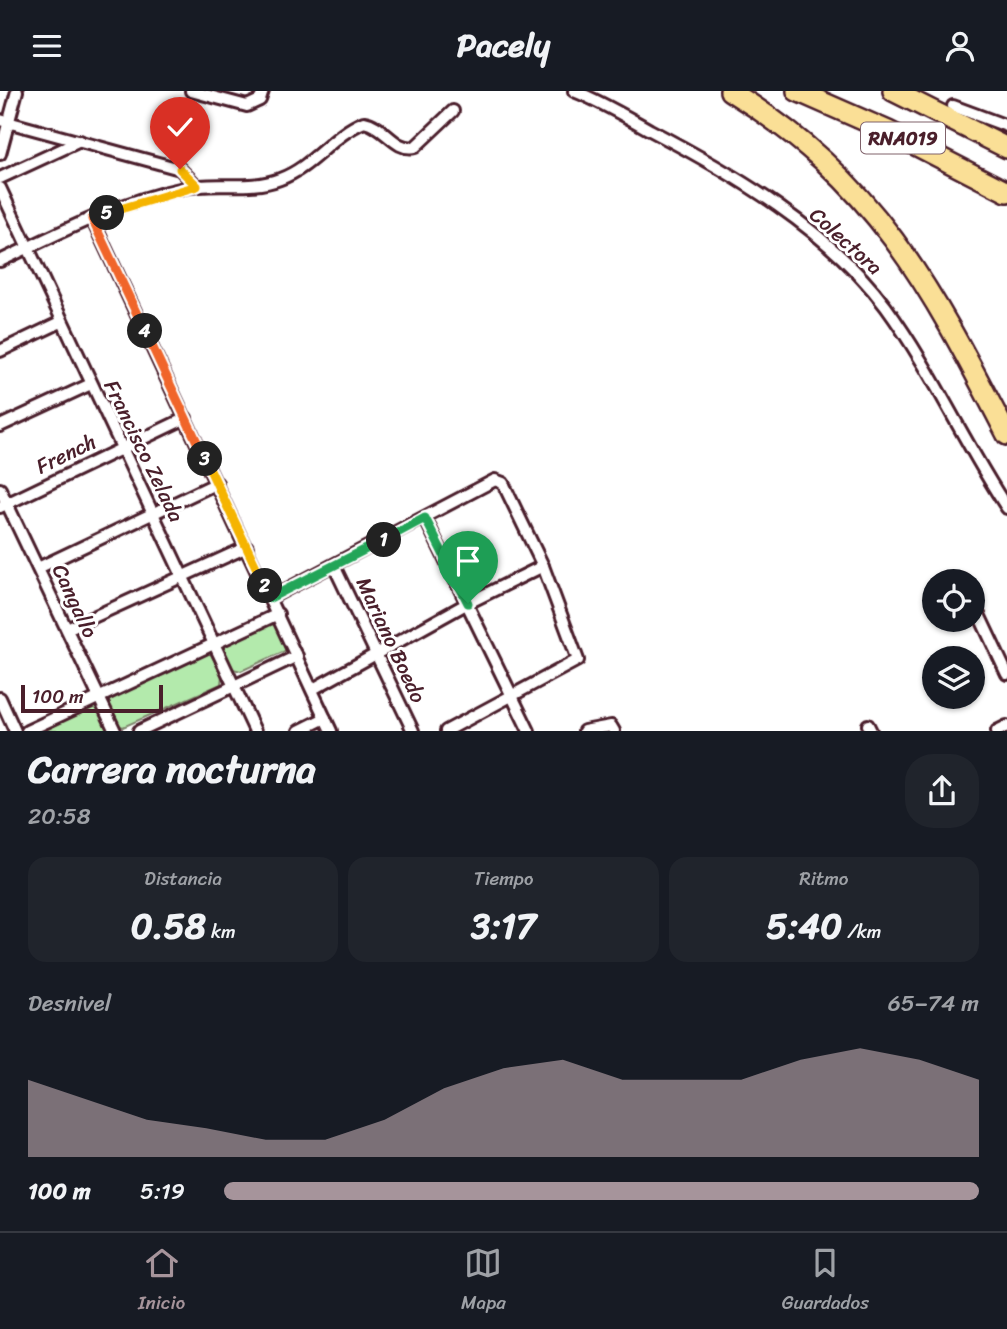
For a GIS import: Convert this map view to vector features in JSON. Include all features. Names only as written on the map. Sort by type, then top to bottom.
[{"type":"highway","points":[[730,91],[767,115],[820,157],[896,239],[942,312],[1007,435]]},
{"type":"highway","name":"RNA019","points":[[797,91],[888,131],[1007,192]]},
{"type":"highway","name":"RNA019","points":[[893,91],[1007,148]]},
{"type":"highway","points":[[920,91],[1007,134]]},
{"type":"street","points":[[0,154],[4,120],[17,91]]},
{"type":"street","points":[[191,91],[247,106],[260,100],[263,91]]},
{"type":"street","name":"Colectora","points":[[574,91],[690,151],[760,192],[856,272],[886,308],[975,459],[1007,507]]},
{"type":"street","points":[[953,106],[1007,126]]},
{"type":"street","points":[[0,261],[92,219],[166,193],[197,186],[251,186],[285,177],[311,163],[345,133],[364,122],[378,127],[398,145],[408,149],[415,147],[453,111]]},
{"type":"street","points":[[4,120],[180,169],[197,186]]},
{"type":"street","points":[[0,177],[80,141]]},
{"type":"street","name":"Francisco Zelada","points":[[0,188],[255,730]]},
{"type":"street","points":[[92,219],[331,730]]},
{"type":"street","points":[[0,351],[61,322]]},
{"type":"street","points":[[0,426],[90,384]]},
{"type":"street","name":"French","points":[[3,505],[186,418]]},
{"type":"street","points":[[270,598],[499,480],[503,483],[543,566],[578,660],[446,730]]},
{"type":"street","points":[[38,568],[217,483]]},
{"type":"street","name":"Cangallo","points":[[0,489],[3,505],[38,568],[115,730]]},
{"type":"street","points":[[425,518],[529,730]]},
{"type":"street","points":[[67,629],[247,547]]},
{"type":"street","name":"Mariano Boedo","points":[[334,566],[413,730]]},
{"type":"street","points":[[313,689],[468,603],[543,566]]},
{"type":"street","points":[[27,730],[278,614]]},
{"type":"street","points":[[985,627],[1007,674]]},
{"type":"street","points":[[139,730],[297,656]]},
{"type":"street","points":[[0,698],[15,730]]},
{"type":"street","points":[[299,730],[325,718]]},
{"type":"street","points":[[997,730],[1007,726]]},
{"type":"street","points":[[584,730],[612,728]]},
{"type":"green space","points":[[270,623],[275,625],[287,650],[241,671],[233,669],[224,649],[226,641]]},
{"type":"green space","points":[[209,651],[222,675],[221,684],[123,727],[118,725],[108,705],[110,698]]},
{"type":"green space","points":[[96,704],[110,731],[34,731]]},
{"type":"route","points":[[180,169],[197,186],[185,187],[92,219],[270,598],[425,518],[468,603]]}]
